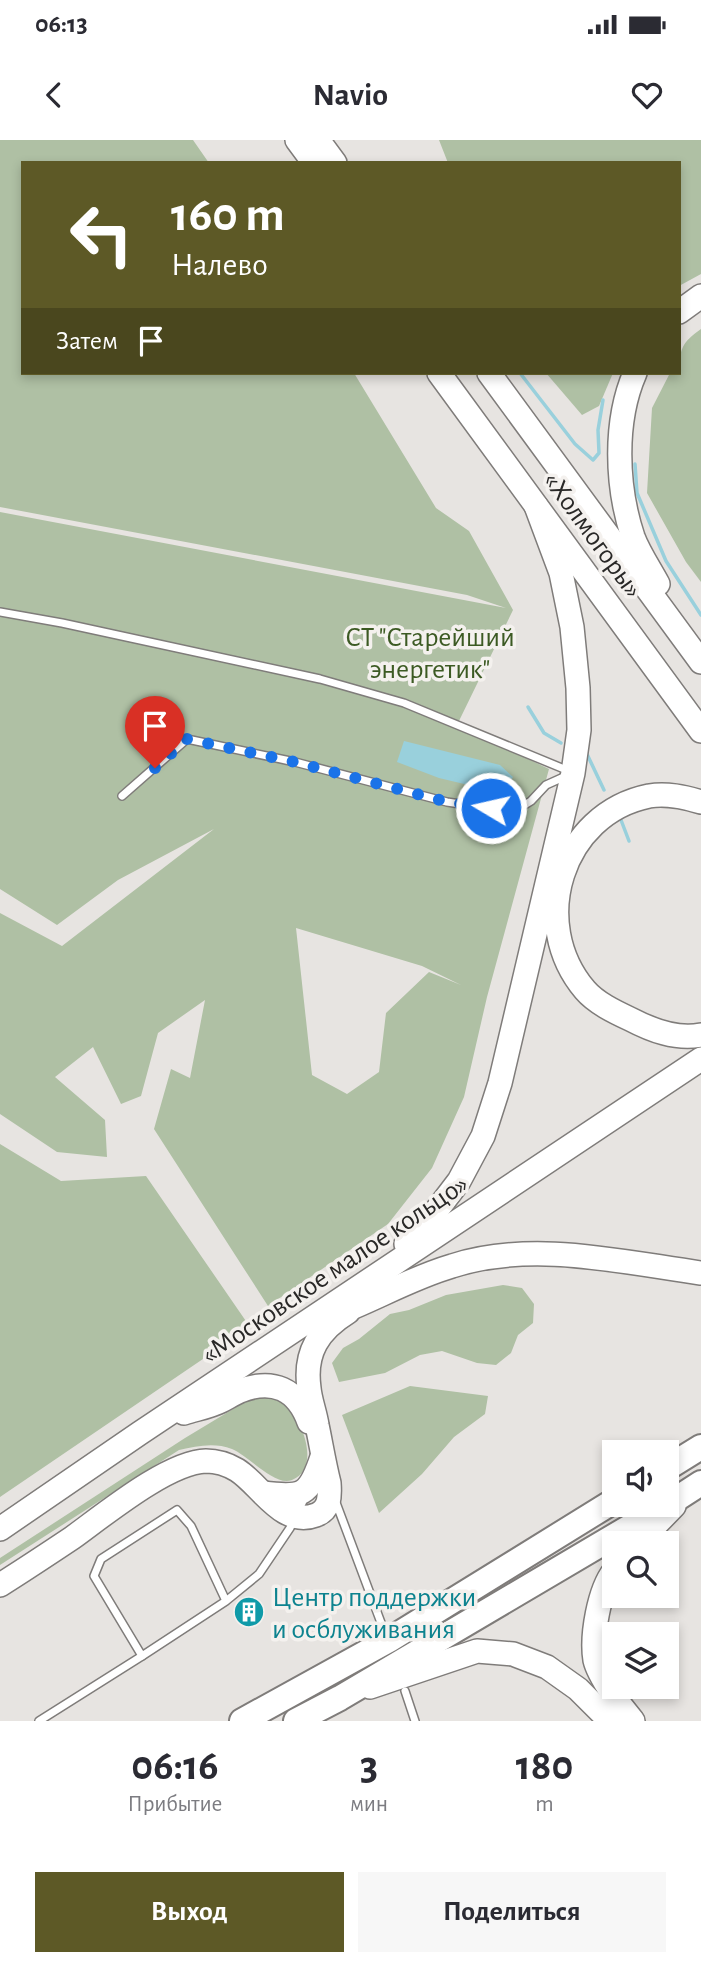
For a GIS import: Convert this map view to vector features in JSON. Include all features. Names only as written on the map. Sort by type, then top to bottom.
[{"type":"highway","points":[[298,140],[313,161]]},
{"type":"highway","points":[[318,140],[334,161]]},
{"type":"highway","points":[[681,311],[701,296]]},
{"type":"highway","name":"«Холмогоры»","points":[[440,375],[701,731]]},
{"type":"highway","name":"«Холмогоры»","points":[[490,375],[699,660]]},
{"type":"highway","points":[[634,375],[621,424],[620,458],[624,499],[634,538],[699,660]]},
{"type":"highway","points":[[370,1280],[427,1223],[459,1181],[483,1136],[500,1083],[573,773],[579,730],[572,627],[561,573],[536,506]]},
{"type":"highway","points":[[701,802],[678,796],[651,796],[625,803],[599,818],[579,841],[563,871],[556,905],[558,935],[571,971],[587,992],[615,1012],[646,1028],[670,1035],[701,1035]]},
{"type":"highway","name":"«Московское малое кольцо»","points":[[0,1528],[701,1059]]},
{"type":"highway","points":[[298,1328],[453,1265],[503,1256],[579,1256],[701,1273]]},
{"type":"highway","points":[[0,1585],[145,1487],[172,1471],[202,1461],[226,1464],[239,1471],[280,1511],[311,1517],[330,1512],[327,1506],[330,1496],[319,1485],[316,1474],[321,1452],[309,1390],[311,1352],[329,1325],[357,1306]]},
{"type":"highway","points":[[158,1421],[220,1402],[252,1387],[275,1387],[292,1395],[302,1406],[321,1452]]},
{"type":"highway","points":[[679,1461],[701,1447]]},
{"type":"highway","points":[[280,1511],[293,1495],[319,1485]]},
{"type":"highway","points":[[649,1531],[680,1497]]},
{"type":"highway","points":[[296,1721],[340,1698],[680,1497]]},
{"type":"highway","points":[[242,1721],[389,1640],[602,1509]]},
{"type":"highway","points":[[602,1597],[595,1624],[596,1661],[616,1701],[633,1721]]},
{"type":"highway","points":[[340,1698],[477,1651],[513,1654],[547,1667],[578,1689],[610,1721]]},
{"type":"lane","points":[[0,612],[320,679],[404,703],[573,773]]},
{"type":"lane","points":[[122,796],[187,739],[295,762],[447,802],[513,812],[531,801],[545,785],[573,773]]},
{"type":"lane","points":[[280,1511],[319,1485]]},
{"type":"lane","points":[[142,1656],[94,1576],[101,1559],[177,1510],[191,1526],[226,1601]]},
{"type":"lane","points":[[39,1721],[226,1601],[259,1574],[283,1539],[280,1511]]},
{"type":"lane","points":[[280,1511],[283,1539]]},
{"type":"lane","points":[[330,1512],[383,1628]]},
{"type":"lane","points":[[405,1691],[415,1721]]},
{"type":"green space","name":"СТ \"Старейший энергетик\"","points":[[0,140],[193,140],[208,161],[21,161],[21,375],[355,375],[436,508],[469,531],[513,610],[457,725],[549,769],[487,997],[464,1097],[432,1168],[388,1224],[268,1306],[154,1129],[171,1069],[190,1078],[205,1000],[158,1033],[141,1096],[121,1104],[93,1047],[55,1077],[105,1120],[107,1157],[57,1152],[0,1114],[0,913],[62,946],[214,829],[118,880],[57,925],[0,889],[0,512],[506,608],[467,595],[0,507]],"holes":[[[296,928],[422,966],[461,985],[429,972],[386,1013],[379,1072],[347,1094],[312,1075]]]},
{"type":"green space","points":[[439,140],[701,140],[701,274],[681,285],[681,161],[447,161]]},
{"type":"green space","points":[[701,329],[701,582],[686,562],[647,493],[652,408],[669,375],[681,375],[681,352],[690,338]]},
{"type":"green space","points":[[548,375],[612,375],[599,406],[582,415]]},
{"type":"green space","points":[[0,1144],[61,1181],[146,1176],[250,1327],[0,1497]]},
{"type":"green space","points":[[503,1285],[522,1288],[534,1304],[533,1323],[518,1335],[511,1353],[496,1365],[477,1363],[442,1351],[420,1355],[385,1373],[339,1382],[332,1363],[343,1348],[390,1314],[409,1310],[446,1295]]},
{"type":"green space","points":[[410,1386],[488,1396],[485,1414],[454,1437],[422,1474],[379,1513],[342,1415]]},
{"type":"green space","points":[[265,1396],[289,1409],[304,1435],[307,1446],[305,1466],[301,1474],[292,1480],[278,1479],[225,1447],[206,1445],[179,1450],[0,1565],[0,1558],[185,1438],[248,1400]]},
{"type":"water","points":[[404,741],[500,765],[513,777],[502,793],[439,778],[397,762]]},
{"type":"waterway","points":[[522,375],[575,444],[593,460],[599,453],[598,430],[603,400]]},
{"type":"waterway","points":[[635,464],[637,493],[666,561],[701,615]]},
{"type":"waterway","points":[[528,707],[544,733],[561,743]]},
{"type":"waterway","points":[[586,752],[604,790]]},
{"type":"waterway","points":[[621,820],[629,841]]},
{"type":"place","name":"Центр поддержки и осблуживания","points":[[249,1612]]},
{"type":"route","points":[[155,768],[187,739],[295,762],[447,802],[491,808]]}]
